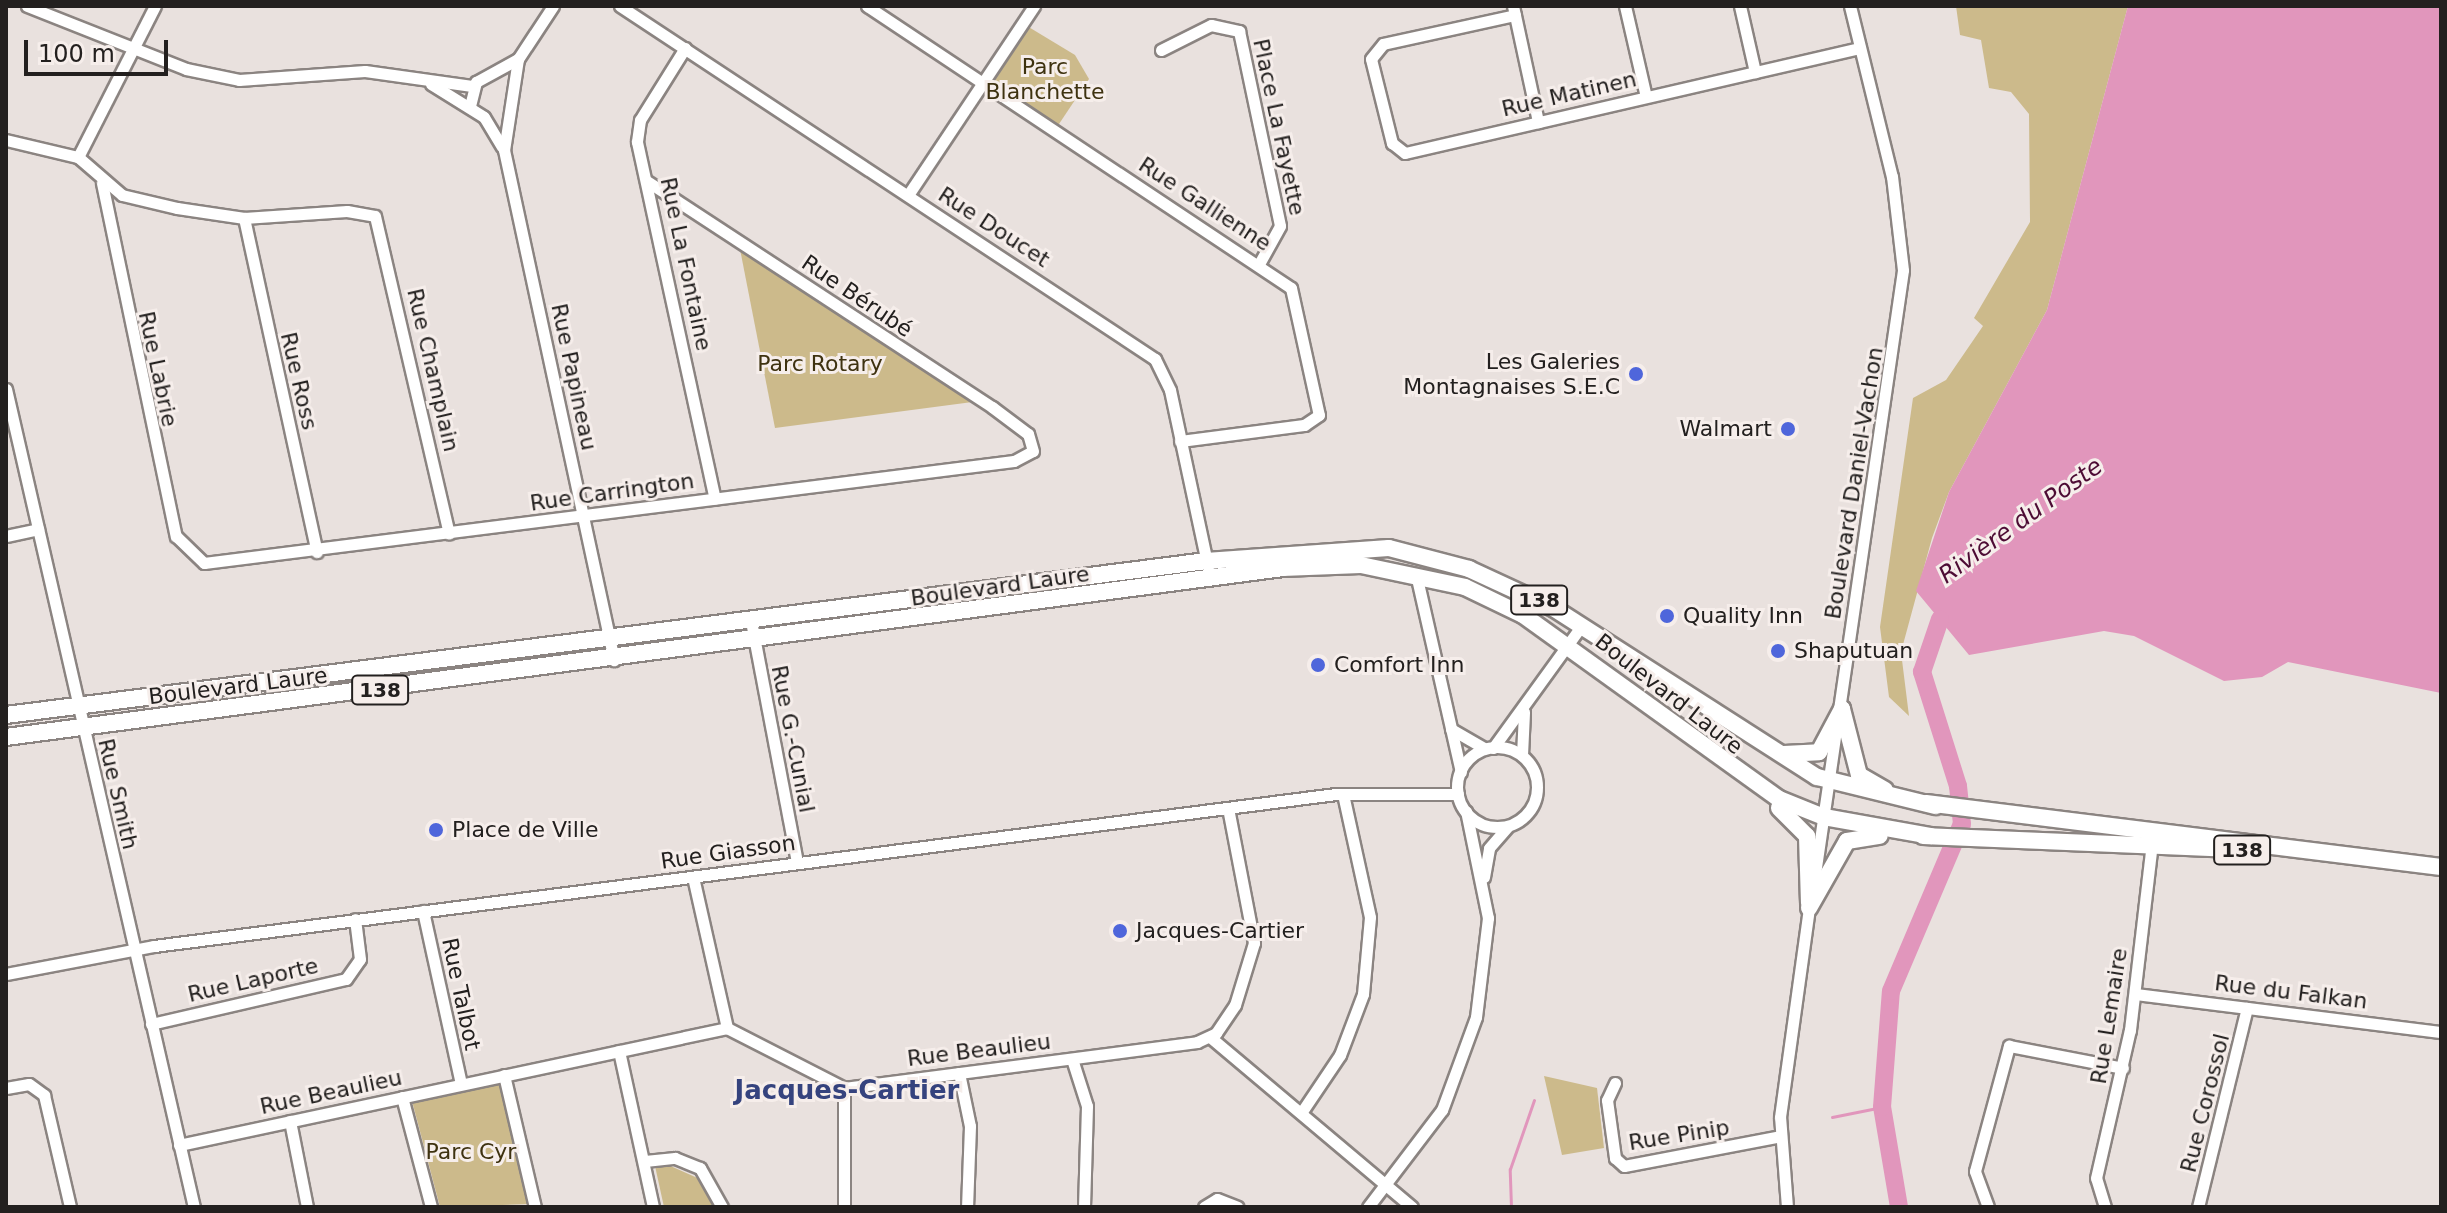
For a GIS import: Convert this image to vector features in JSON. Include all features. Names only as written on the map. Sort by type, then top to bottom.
[{"type":"highway","name":"Boulevard Laure","points":[[6,715],[1206,561],[1389,548],[1469,569],[1582,625],[1745,737],[1830,782],[1935,806]]},
{"type":"highway","name":"Boulevard Laure","points":[[6,737],[754,642],[1211,579],[1361,565],[1416,574],[1465,587],[1569,645],[1750,783],[1824,817],[1931,836]]},
{"type":"highway","points":[[1745,737],[1806,759],[1824,747],[1842,709]]},
{"type":"highway","points":[[1842,709],[1859,775],[1935,806]]},
{"type":"highway","points":[[1750,783],[1807,836],[1809,908]]},
{"type":"highway","name":"138","points":[[1935,806],[2153,827],[2441,867]]},
{"type":"highway","points":[[1809,908],[1847,841],[1931,836]]},
{"type":"highway","name":"138","points":[[1931,836],[2151,848],[2333,853]]},
{"type":"street","points":[[27,6],[133,50],[239,80],[365,71],[472,86],[492,78],[518,59]]},
{"type":"street","points":[[78,157],[155,6]]},
{"type":"street","points":[[504,150],[505,109],[518,59],[553,6]]},
{"type":"street","name":"Rue Doucet","points":[[620,6],[1155,359],[1180,441],[1211,579]]},
{"type":"street","points":[[908,195],[1034,6]]},
{"type":"street","points":[[1625,6],[1646,97]]},
{"type":"street","points":[[1740,6],[1755,72]]},
{"type":"street","name":"Boulevard Daniel-Vachon","points":[[1787,1207],[1781,1136],[1809,908],[1842,709],[1903,270],[1892,177],[1850,6]]},
{"type":"street","name":"Rue Gallienne","points":[[870,7],[1291,288],[1319,415],[1304,425],[1180,441]]},
{"type":"street","points":[[1514,11],[1538,122]]},
{"type":"street","name":"Rue Matinen","points":[[1514,11],[1383,44],[1371,59],[1392,143],[1405,153],[1860,48]]},
{"type":"street","name":"Place La Fayette","points":[[1161,50],[1211,25],[1239,31],[1280,226],[1259,264]]},
{"type":"street","name":"Rue La Fontaine","points":[[685,48],[640,120],[637,142],[715,499]]},
{"type":"street","points":[[492,78],[508,94]]},
{"type":"street","points":[[427,82],[484,117],[504,150]]},
{"type":"street","points":[[470,106],[472,86]]},
{"type":"street","points":[[484,117],[505,109]]},
{"type":"street","points":[[6,140],[78,157],[102,183],[155,203],[244,218]]},
{"type":"street","name":"Rue Papineau","points":[[504,150],[614,660]]},
{"type":"street","name":"Rue Bérubé","points":[[648,182],[992,407],[1028,434],[1033,451]]},
{"type":"street","name":"Rue Labrie","points":[[102,183],[176,536],[195,556]]},
{"type":"street","name":"Rue Champlain","points":[[244,218],[347,211],[375,216],[449,534]]},
{"type":"street","name":"Rue Ross","points":[[244,218],[317,552]]},
{"type":"street","name":"Rue Smith","points":[[6,389],[194,1207]]},
{"type":"street","name":"Rue Carrington","points":[[195,556],[234,563],[1014,461],[1033,451]]},
{"type":"street","points":[[6,536],[38,529]]},
{"type":"street","points":[[1416,574],[1461,772],[1458,794],[1466,811],[1484,882]]},
{"type":"street","name":"Rue G.-Cunial","points":[[751,621],[797,863]]},
{"type":"street","points":[[1461,772],[1524,711],[1582,625]]},
{"type":"street","points":[[1368,1207],[1389,1187],[1442,1110],[1470,1042],[1487,947],[1484,882],[1489,848],[1509,825],[1529,811],[1537,788],[1522,755],[1524,711]]},
{"type":"street","points":[[1451,728],[1489,748],[1522,755]]},
{"type":"street","points":[[1301,1113],[1340,1055],[1363,994],[1370,917],[1343,794]]},
{"type":"street","name":"Rue Giasson","points":[[6,974],[134,950],[355,919],[1228,808],[1343,794],[1458,794]]},
{"type":"street","points":[[1228,808],[1254,943],[1235,1005],[1210,1037],[1412,1207]]},
{"type":"street","points":[[1466,811],[1485,825],[1509,825]]},
{"type":"street","name":"Rue Lemaire","points":[[2105,1207],[2096,1178],[2123,1068],[2135,994],[2153,827]]},
{"type":"street","points":[[693,877],[727,1028],[844,1088],[844,1207]]},
{"type":"street","name":"Rue Talbot","points":[[423,911],[461,1084]]},
{"type":"street","name":"Rue Laporte","points":[[151,1024],[346,979],[360,959],[355,919]]},
{"type":"street","name":"Rue du Falkan","points":[[2135,994],[2441,1032]]},
{"type":"street","name":"Rue Corossol","points":[[2198,1207],[2247,1008]]},
{"type":"street","name":"Rue Beaulieu","points":[[179,1145],[727,1028]]},
{"type":"street","name":"Rue Beaulieu","points":[[844,1088],[1072,1059],[1210,1037]]},
{"type":"street","points":[[1988,1207],[1975,1171],[2009,1046],[2123,1068]]},
{"type":"street","points":[[619,1051],[653,1207]]},
{"type":"street","points":[[1072,1059],[1087,1106],[1084,1207]]},
{"type":"street","points":[[959,1073],[970,1126],[967,1207]]},
{"type":"street","points":[[504,1075],[535,1207]]},
{"type":"street","name":"Rue Pinip","points":[[1615,1083],[1607,1100],[1615,1158],[1624,1166],[1781,1136]]},
{"type":"street","points":[[6,1088],[34,1086],[44,1095],[70,1207]]},
{"type":"street","points":[[402,1097],[431,1207]]},
{"type":"street","points":[[290,1121],[307,1207]]},
{"type":"street","points":[[645,1161],[675,1158],[700,1168],[722,1207]]},
{"type":"street","points":[[1204,1207],[1217,1199],[1238,1207]]},
{"type":"green space","points":[[1956,6],[2128,6],[2047,310],[1949,492],[1932,538],[1901,652],[1909,716],[1889,697],[1880,627],[1913,398],[1946,380],[1983,326],[1974,318],[2030,222],[2029,114],[2011,92],[1989,88],[1981,40],[1960,35]]},
{"type":"green space","name":"Parc Blanchette","points":[[1022,23],[1075,55],[1089,79],[1055,130],[982,81]]},
{"type":"green space","name":"Parc Rotary","points":[[739,244],[980,401],[775,428]]},
{"type":"green space","points":[[1544,1076],[1597,1088],[1604,1148],[1562,1155]]},
{"type":"green space","name":"Parc Cyr","points":[[501,1081],[530,1204],[440,1207],[412,1101]]},
{"type":"green space","points":[[666,1164],[702,1180],[716,1207],[664,1207],[655,1166]]},
{"type":"water","points":[[2128,6],[2441,6],[2441,693],[2288,662],[2262,677],[2224,681],[2134,636],[2104,631],[1969,655],[1916,591],[1949,492],[2047,310]]},
{"type":"waterway","name":"Rivière du Poste","points":[[1899,1207],[1882,1107],[1891,991],[1962,824],[1958,786],[1922,672],[1940,619]]},
{"type":"waterway","points":[[1511,1207],[1510,1169],[1534,1100]]},
{"type":"waterway","points":[[1832,1117],[1882,1107]]},
{"type":"place","name":"Les Galeries Montagnaises S.E.C","points":[[1636,374]]},
{"type":"place","name":"Walmart","points":[[1788,429]]},
{"type":"place","name":"Quality Inn","points":[[1667,616]]},
{"type":"place","name":"Shaputuan","points":[[1778,651]]},
{"type":"place","name":"Comfort Inn","points":[[1318,665]]},
{"type":"place","name":"Place de Ville","points":[[436,830]]},
{"type":"place","name":"Jacques-Cartier","points":[[1120,931]]},
{"type":"district","name":"Jacques-Cartier","points":[[847,1091]]}]
